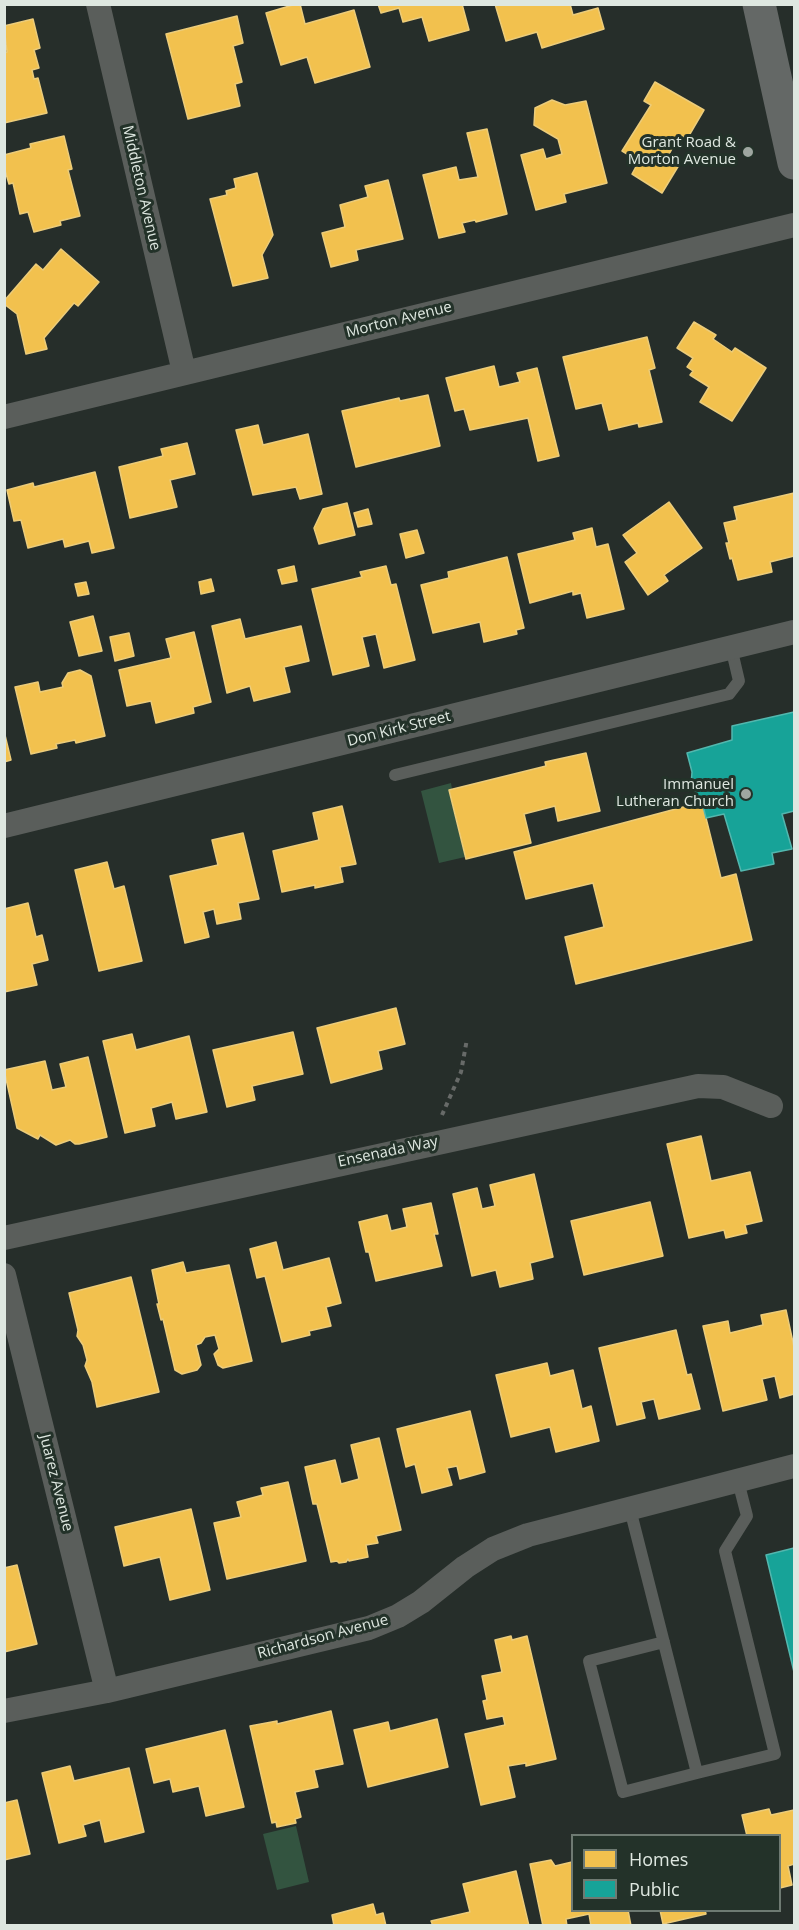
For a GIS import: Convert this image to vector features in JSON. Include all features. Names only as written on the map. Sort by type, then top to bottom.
[{"type":"main road","points":[[759,4],[795,163]]},
{"type":"street","name":"Middleton Avenue","points":[[98,4],[184,372]]},
{"type":"street","name":"Morton Avenue","points":[[4,417],[795,225]]},
{"type":"street","name":"Don Kirk Street","points":[[4,826],[795,632]]},
{"type":"street","name":"Ensenada Way","points":[[4,1238],[698,1086],[723,1087],[771,1106]]},
{"type":"street","name":"Juarez Avenue","points":[[4,1275],[107,1691]]},
{"type":"street","name":"Richardson Avenue","points":[[4,1711],[107,1691],[369,1628],[398,1616],[421,1602],[465,1566],[494,1549],[528,1535],[795,1466]]},
{"type":"lane","points":[[396,775],[729,694],[739,681],[731,647]]},
{"type":"lane","points":[[664,1642],[589,1661],[623,1792],[775,1754],[725,1551],[747,1516],[738,1481]]},
{"type":"lane","points":[[630,1509],[697,1773]]},
{"type":"path","points":[[430,1143],[461,1072],[467,1039]]},
{"type":"green space","points":[[451,783],[452,789],[449,790],[465,857],[439,863],[421,791]]},
{"type":"green space","points":[[296,1826],[309,1882],[277,1890],[263,1834]]},
{"type":"building: Homes","points":[[300,4],[305,24],[354,10],[370,67],[315,83],[307,57],[281,65],[266,13]]},
{"type":"building: Homes","points":[[378,4],[462,4],[469,30],[429,41],[422,17],[403,22],[399,8],[381,13]]},
{"type":"building: Homes","points":[[495,4],[570,4],[573,15],[598,8],[604,29],[542,48],[537,32],[506,41]]},
{"type":"building: Homes","points":[[237,16],[243,43],[233,46],[242,82],[235,84],[240,106],[188,119],[166,34]]},
{"type":"building: Homes","points":[[33,19],[40,48],[34,50],[39,68],[32,70],[34,79],[38,78],[47,113],[4,123],[4,53],[7,52],[4,26]]},
{"type":"building: Homes","points":[[655,82],[704,110],[687,139],[680,135],[681,142],[673,147],[667,158],[679,165],[662,193],[632,174],[639,161],[622,151],[651,105],[644,101]]},
{"type":"building: Homes","points":[[552,100],[565,105],[586,101],[607,183],[564,194],[566,202],[536,210],[521,155],[543,149],[546,159],[562,154],[558,139],[534,125],[535,108]]},
{"type":"building: Homes","points":[[487,129],[507,214],[462,223],[465,232],[439,238],[423,175],[456,167],[459,180],[478,177],[467,133]]},
{"type":"building: Homes","points":[[64,136],[72,169],[68,170],[80,216],[60,221],[61,225],[34,232],[28,212],[20,214],[13,183],[9,184],[4,167],[4,155],[31,148],[30,144]]},
{"type":"building: Homes","points":[[257,173],[273,235],[262,255],[268,278],[233,286],[210,199],[227,195],[226,191],[236,188],[234,179]]},
{"type":"building: Homes","points":[[388,180],[403,239],[356,250],[358,260],[331,267],[322,233],[345,227],[340,205],[368,197],[365,186]]},
{"type":"building: Homes","points":[[61,249],[99,282],[78,306],[74,303],[44,338],[47,349],[26,354],[17,314],[4,304],[4,301],[36,264],[43,270]]},
{"type":"building: Homes","points":[[694,322],[716,335],[713,339],[732,352],[735,348],[766,368],[732,421],[700,402],[709,387],[690,375],[693,371],[687,367],[693,358],[677,348]]},
{"type":"building: Homes","points":[[647,337],[655,368],[649,370],[662,422],[639,427],[638,423],[609,430],[602,403],[576,409],[563,357]]},
{"type":"building: Homes","points":[[494,366],[499,387],[520,382],[517,373],[537,368],[559,456],[538,461],[528,418],[470,430],[464,409],[455,411],[446,378]]},
{"type":"building: Homes","points":[[428,395],[440,446],[356,467],[342,411],[399,398],[400,401]]},
{"type":"building: Homes","points":[[258,425],[263,445],[308,434],[322,494],[300,499],[296,487],[253,495],[236,430]]},
{"type":"building: Homes","points":[[187,443],[195,474],[170,480],[177,507],[130,518],[119,467],[163,456],[161,449]]},
{"type":"building: Homes","points":[[95,472],[114,548],[92,553],[89,541],[65,547],[63,539],[28,548],[21,520],[14,521],[7,490],[33,483],[34,487]]},
{"type":"building: Homes","points":[[794,493],[794,556],[770,562],[772,572],[738,580],[726,543],[729,543],[724,523],[737,520],[734,507]]},
{"type":"building: Homes","points":[[669,502],[702,548],[664,575],[668,581],[648,595],[625,562],[637,553],[623,535]]},
{"type":"building: Homes","points":[[347,503],[355,535],[319,544],[314,528],[323,509]]},
{"type":"building: Homes","points":[[368,509],[372,524],[358,527],[354,513]]},
{"type":"building: Homes","points":[[592,528],[596,547],[608,544],[624,609],[587,618],[581,593],[573,595],[573,591],[530,603],[518,554],[575,540],[573,533]]},
{"type":"building: Homes","points":[[417,530],[424,553],[406,558],[400,534]]},
{"type":"building: Homes","points":[[507,557],[524,628],[516,630],[517,634],[484,642],[480,622],[433,633],[421,585],[449,578],[448,572]]},
{"type":"building: Homes","points":[[294,566],[297,581],[282,584],[278,570]]},
{"type":"building: Homes","points":[[386,566],[391,585],[396,584],[415,660],[384,668],[376,634],[362,637],[369,666],[333,675],[312,589],[362,577],[360,572]]},
{"type":"building: Homes","points":[[211,579],[214,591],[201,594],[199,582]]},
{"type":"building: Homes","points":[[86,582],[89,594],[78,596],[75,584]]},
{"type":"building: Homes","points":[[93,616],[102,651],[79,656],[70,622]]},
{"type":"building: Homes","points":[[240,619],[245,639],[301,626],[309,661],[284,667],[290,692],[254,701],[250,686],[227,693],[212,626]]},
{"type":"building: Homes","points":[[194,632],[211,702],[193,707],[194,713],[156,723],[151,701],[127,706],[119,670],[171,658],[166,639]]},
{"type":"building: Homes","points":[[129,633],[134,656],[115,661],[110,637]]},
{"type":"building: Homes","points":[[80,670],[91,676],[105,736],[76,743],[75,740],[56,744],[57,748],[31,754],[15,687],[38,682],[40,692],[63,687],[62,683],[68,673]]},
{"type":"building: Homes","points":[[4,731],[11,760],[4,762]]},
{"type":"building: Homes","points":[[586,753],[600,811],[558,821],[555,806],[524,814],[531,843],[466,859],[449,790],[546,766],[545,762]]},
{"type":"building: Homes","points":[[702,802],[721,878],[736,874],[752,940],[576,984],[565,937],[604,927],[593,883],[526,899],[514,852]]},
{"type":"building: Homes","points":[[342,806],[356,864],[340,867],[343,882],[282,892],[273,851],[319,840],[313,813]]},
{"type":"building: Homes","points":[[243,833],[259,899],[238,903],[241,919],[217,924],[214,909],[203,912],[209,937],[185,943],[170,876],[218,865],[212,840]]},
{"type":"building: Homes","points":[[107,862],[114,889],[124,886],[142,961],[99,971],[75,870]]},
{"type":"building: Homes","points":[[28,903],[36,937],[42,935],[48,960],[32,964],[37,985],[4,992],[4,909]]},
{"type":"building: Homes","points":[[396,1008],[405,1044],[378,1051],[382,1069],[331,1083],[317,1028]]},
{"type":"building: Homes","points":[[293,1032],[303,1074],[252,1086],[255,1100],[227,1107],[213,1050]]},
{"type":"building: Homes","points":[[132,1034],[136,1050],[189,1036],[207,1112],[176,1119],[172,1102],[151,1108],[155,1126],[125,1133],[103,1041]]},
{"type":"building: Homes","points":[[88,1057],[107,1137],[79,1144],[70,1140],[56,1145],[40,1135],[38,1139],[17,1128],[4,1070],[45,1061],[52,1090],[66,1087],[60,1064]]},
{"type":"building: Homes","points":[[701,1136],[711,1181],[750,1172],[762,1221],[745,1225],[747,1233],[726,1238],[724,1230],[689,1238],[667,1144]]},
{"type":"building: Homes","points":[[534,1174],[553,1257],[530,1263],[533,1279],[500,1287],[496,1270],[472,1276],[453,1194],[477,1188],[482,1209],[495,1206],[490,1185]]},
{"type":"building: Homes","points":[[650,1202],[663,1256],[584,1275],[571,1221]]},
{"type":"building: Homes","points":[[431,1203],[438,1234],[434,1234],[442,1266],[376,1281],[359,1222],[387,1215],[391,1231],[407,1227],[403,1209]]},
{"type":"building: Homes","points":[[276,1242],[283,1270],[329,1258],[341,1303],[326,1307],[331,1326],[309,1331],[310,1335],[282,1342],[265,1276],[257,1278],[250,1249]]},
{"type":"building: Homes","points":[[183,1262],[186,1273],[229,1265],[252,1361],[223,1368],[218,1365],[214,1354],[219,1349],[215,1335],[205,1337],[201,1343],[196,1345],[201,1365],[197,1370],[182,1374],[175,1370],[163,1319],[161,1320],[157,1304],[159,1304],[152,1270]]},
{"type":"building: Homes","points":[[131,1277],[159,1392],[97,1407],[92,1382],[85,1366],[87,1360],[83,1345],[77,1336],[78,1330],[69,1293]]},
{"type":"building: Homes","points":[[786,1310],[794,1347],[794,1394],[780,1398],[775,1376],[762,1379],[767,1400],[723,1411],[703,1326],[728,1321],[730,1333],[763,1325],[761,1315]]},
{"type":"building: Homes","points":[[676,1330],[687,1375],[691,1374],[700,1409],[659,1419],[654,1399],[641,1402],[645,1418],[617,1425],[599,1348]]},
{"type":"building: Homes","points":[[547,1363],[550,1376],[573,1370],[582,1409],[591,1406],[599,1441],[556,1452],[550,1427],[511,1437],[496,1375]]},
{"type":"building: Homes","points":[[470,1411],[485,1472],[460,1479],[457,1466],[447,1468],[452,1485],[422,1493],[415,1464],[406,1467],[397,1429]]},
{"type":"building: Homes","points":[[379,1438],[401,1530],[376,1536],[378,1543],[366,1545],[368,1557],[349,1561],[348,1559],[346,1562],[339,1563],[331,1562],[317,1504],[313,1504],[305,1467],[335,1460],[341,1484],[359,1479],[351,1445]]},
{"type":"building: Homes","points":[[288,1482],[306,1561],[227,1579],[214,1523],[241,1517],[237,1502],[263,1495],[261,1488]]},
{"type":"building: Homes","points":[[191,1509],[210,1590],[170,1600],[160,1557],[124,1566],[115,1527]]},
{"type":"building: Homes","points":[[17,1565],[37,1644],[4,1652],[4,1568]]},
{"type":"building: Homes","points":[[511,1636],[512,1640],[527,1636],[556,1759],[526,1766],[526,1763],[508,1766],[515,1797],[481,1805],[465,1734],[505,1725],[503,1716],[487,1719],[483,1701],[487,1700],[482,1676],[502,1672],[495,1640]]},
{"type":"building: Homes","points":[[331,1711],[343,1764],[314,1770],[318,1787],[295,1792],[301,1817],[295,1819],[296,1823],[277,1827],[276,1822],[272,1823],[250,1726],[277,1721],[277,1724]]},
{"type":"building: Homes","points":[[437,1719],[448,1767],[368,1787],[354,1730],[388,1722],[390,1731]]},
{"type":"building: Homes","points":[[225,1730],[244,1807],[206,1816],[199,1786],[173,1792],[170,1779],[154,1783],[146,1749]]},
{"type":"building: Homes","points":[[70,1766],[74,1781],[129,1768],[144,1832],[105,1842],[100,1820],[83,1825],[86,1836],[59,1843],[42,1773]]},
{"type":"building: Homes","points":[[17,1800],[30,1854],[4,1860],[4,1803]]},
{"type":"building: Homes","points":[[769,1809],[771,1815],[794,1810],[794,1864],[788,1866],[792,1885],[781,1888],[781,1834],[747,1834],[742,1815]]},
{"type":"building: Homes","points":[[551,1860],[555,1866],[571,1862],[571,1912],[628,1912],[631,1926],[591,1926],[589,1914],[566,1919],[567,1926],[543,1926],[530,1864]]},
{"type":"building: Homes","points":[[516,1871],[529,1926],[433,1926],[431,1921],[470,1912],[463,1884]]},
{"type":"building: Homes","points":[[373,1904],[376,1915],[383,1913],[386,1926],[334,1926],[332,1915]]},
{"type":"building: Homes","points":[[660,1912],[706,1912],[706,1914],[663,1924]]},
{"type":"building: Public","name":"Immanuel Lutheran Church","points":[[794,712],[794,811],[782,814],[792,849],[772,853],[774,864],[741,871],[724,814],[706,818],[702,802],[691,786],[692,772],[687,753],[732,740],[732,726]]},
{"type":"building: Public","points":[[794,1548],[794,1672],[766,1555]]},
{"type":"place","name":"Grant Road & Morton Avenue","points":[[748,152]]},
{"type":"place","name":"Immanuel Lutheran Church","points":[[746,794]]}]
